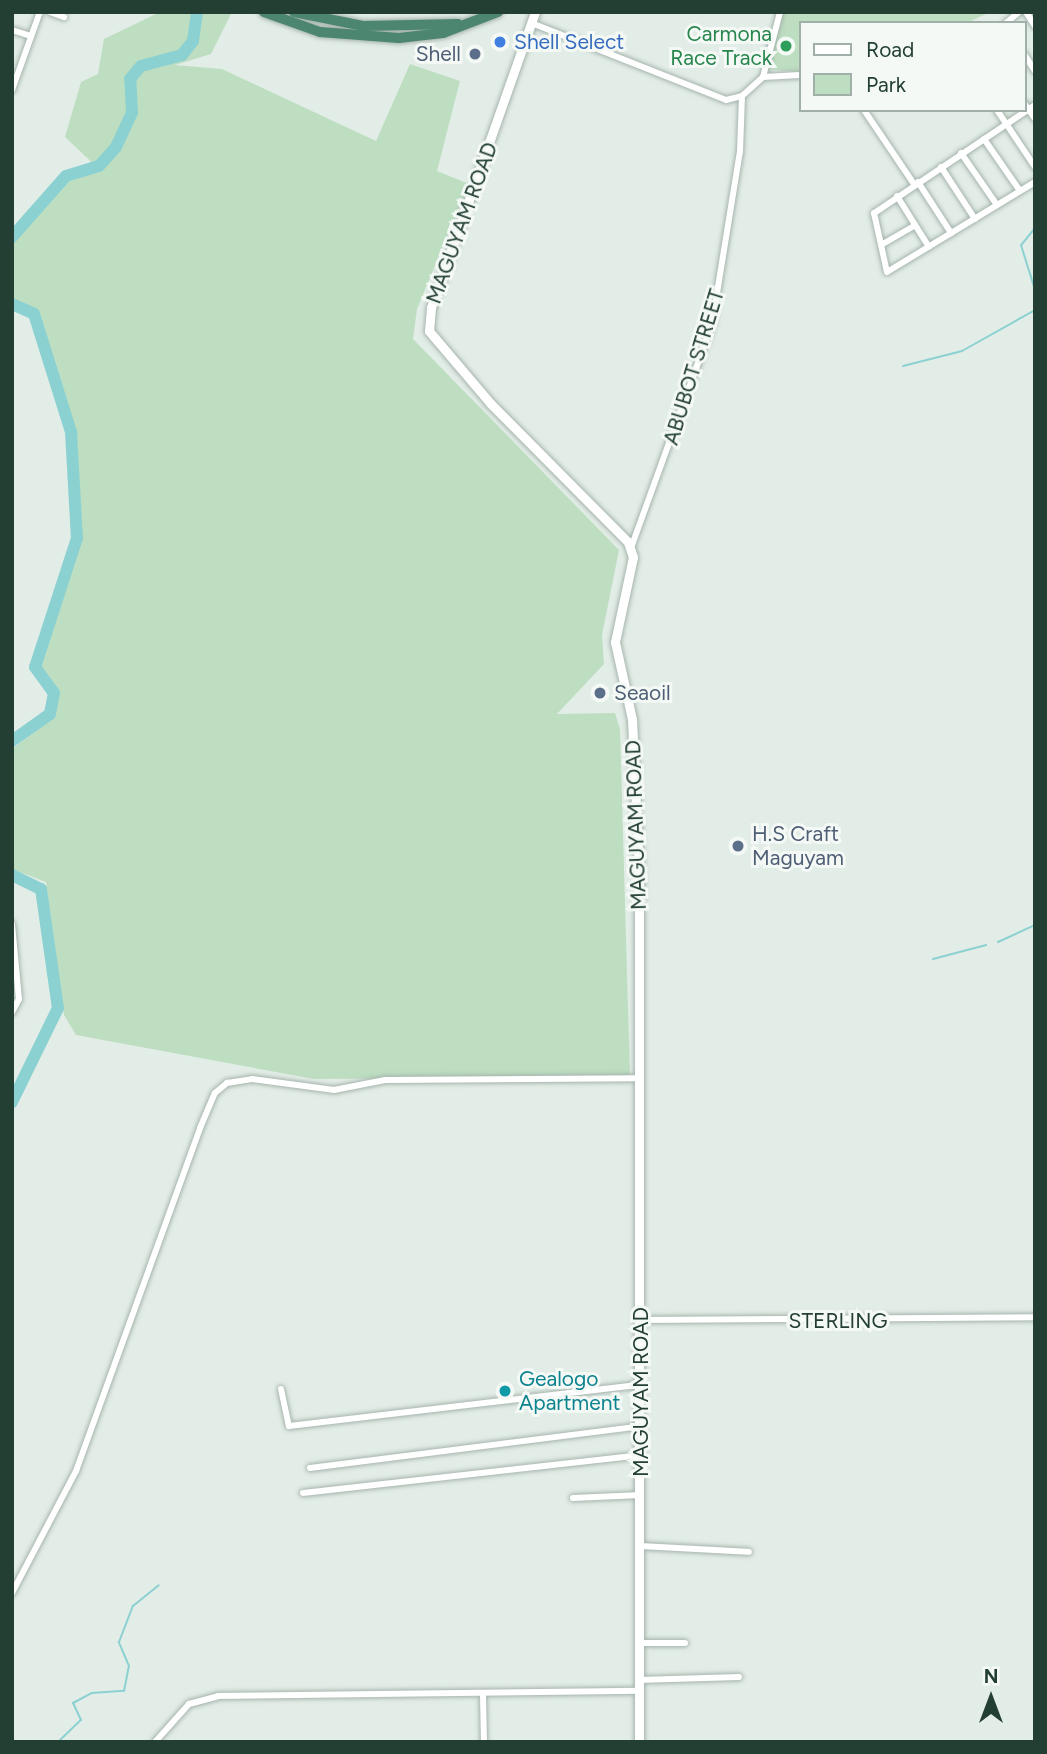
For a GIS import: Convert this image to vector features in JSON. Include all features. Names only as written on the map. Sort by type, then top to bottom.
[{"type":"highway","points":[[264,12],[320,32],[363,37],[422,37],[498,12]]},
{"type":"highway","points":[[294,12],[353,25],[458,24]]},
{"type":"main road","name":"MAGUYAM ROAD","points":[[536,12],[534,24],[431,308],[429,331],[631,548],[633,574],[615,642],[632,719],[642,1078],[643,1426],[639,1546],[639,1742]]},
{"type":"street","points":[[12,90],[40,12]]},
{"type":"street","points":[[50,12],[64,17]]},
{"type":"street","points":[[534,24],[726,100],[742,96],[763,77],[780,12]]},
{"type":"street","points":[[1026,12],[1035,26]]},
{"type":"street","points":[[12,30],[31,36]]},
{"type":"street","points":[[12,64],[21,66]]},
{"type":"street","points":[[763,77],[799,75]]},
{"type":"street","name":"ABUBOT STREET","points":[[631,548],[712,324],[742,96]]},
{"type":"street","points":[[1029,106],[1035,119]]},
{"type":"street","points":[[865,112],[951,233]]},
{"type":"street","points":[[998,112],[1035,167]]},
{"type":"street","points":[[1021,112],[874,213],[887,272],[1035,182]]},
{"type":"street","points":[[984,139],[1020,191]]},
{"type":"street","points":[[961,153],[997,205]]},
{"type":"street","points":[[941,167],[975,219]]},
{"type":"street","points":[[897,197],[929,247]]},
{"type":"street","points":[[881,245],[915,225]]},
{"type":"street","points":[[12,924],[19,999],[12,1012]]},
{"type":"street","points":[[12,1593],[76,1471],[200,1128],[215,1093],[227,1083],[252,1079],[334,1090],[385,1080],[642,1078]]},
{"type":"street","name":"STERLING","points":[[641,1320],[1035,1317]]},
{"type":"street","points":[[281,1389],[289,1426],[642,1384]]},
{"type":"street","points":[[310,1468],[643,1426]]},
{"type":"street","points":[[303,1493],[642,1455]]},
{"type":"street","points":[[573,1498],[641,1495]]},
{"type":"street","points":[[639,1546],[749,1552]]},
{"type":"street","points":[[638,1643],[685,1643]]},
{"type":"street","points":[[638,1680],[738,1677]]},
{"type":"street","points":[[155,1742],[201,1698],[638,1691]]},
{"type":"street","points":[[483,1695],[484,1742]]},
{"type":"green space","points":[[160,12],[232,12],[211,54],[175,65],[222,69],[376,141],[410,64],[460,81],[437,171],[469,184],[417,309],[413,339],[619,550],[602,635],[604,664],[557,714],[615,713],[620,729],[630,1077],[314,1079],[76,1035],[64,1015],[46,882],[12,869],[12,749],[54,718],[58,691],[39,665],[80,537],[78,476],[74,432],[36,312],[12,301],[12,242],[68,179],[99,169],[65,137],[81,82],[98,74],[104,39]]},
{"type":"green space","name":"Carmona Race Track","points":[[782,12],[990,12],[971,21],[799,21],[799,72],[766,69]]},
{"type":"waterway","points":[[12,237],[66,176],[99,166],[116,147],[132,112],[130,79],[141,66],[182,55],[193,41],[197,12]]},
{"type":"waterway","points":[[1035,228],[1021,245],[1035,290]]},
{"type":"waterway","points":[[12,304],[34,314],[71,432],[77,538],[35,667],[54,693],[50,714],[12,741]]},
{"type":"waterway","points":[[903,366],[962,351],[1035,310]]},
{"type":"waterway","points":[[12,875],[41,889],[58,1008],[12,1102]]},
{"type":"waterway","points":[[998,942],[1035,925]]},
{"type":"waterway","points":[[933,959],[986,945]]},
{"type":"waterway","points":[[58,1742],[81,1720],[73,1703],[92,1693],[124,1691],[129,1666],[119,1642],[133,1606],[159,1585]]},
{"type":"place","name":"Shell Select","points":[[500,42]]},
{"type":"place","name":"Carmona Race Track","points":[[786,46]]},
{"type":"place","name":"Shell","points":[[475,54]]},
{"type":"place","name":"Seaoil","points":[[600,693]]},
{"type":"place","name":"H.S Craft Maguyam","points":[[738,846]]},
{"type":"place","name":"Gealogo Apartment","points":[[505,1391]]}]
